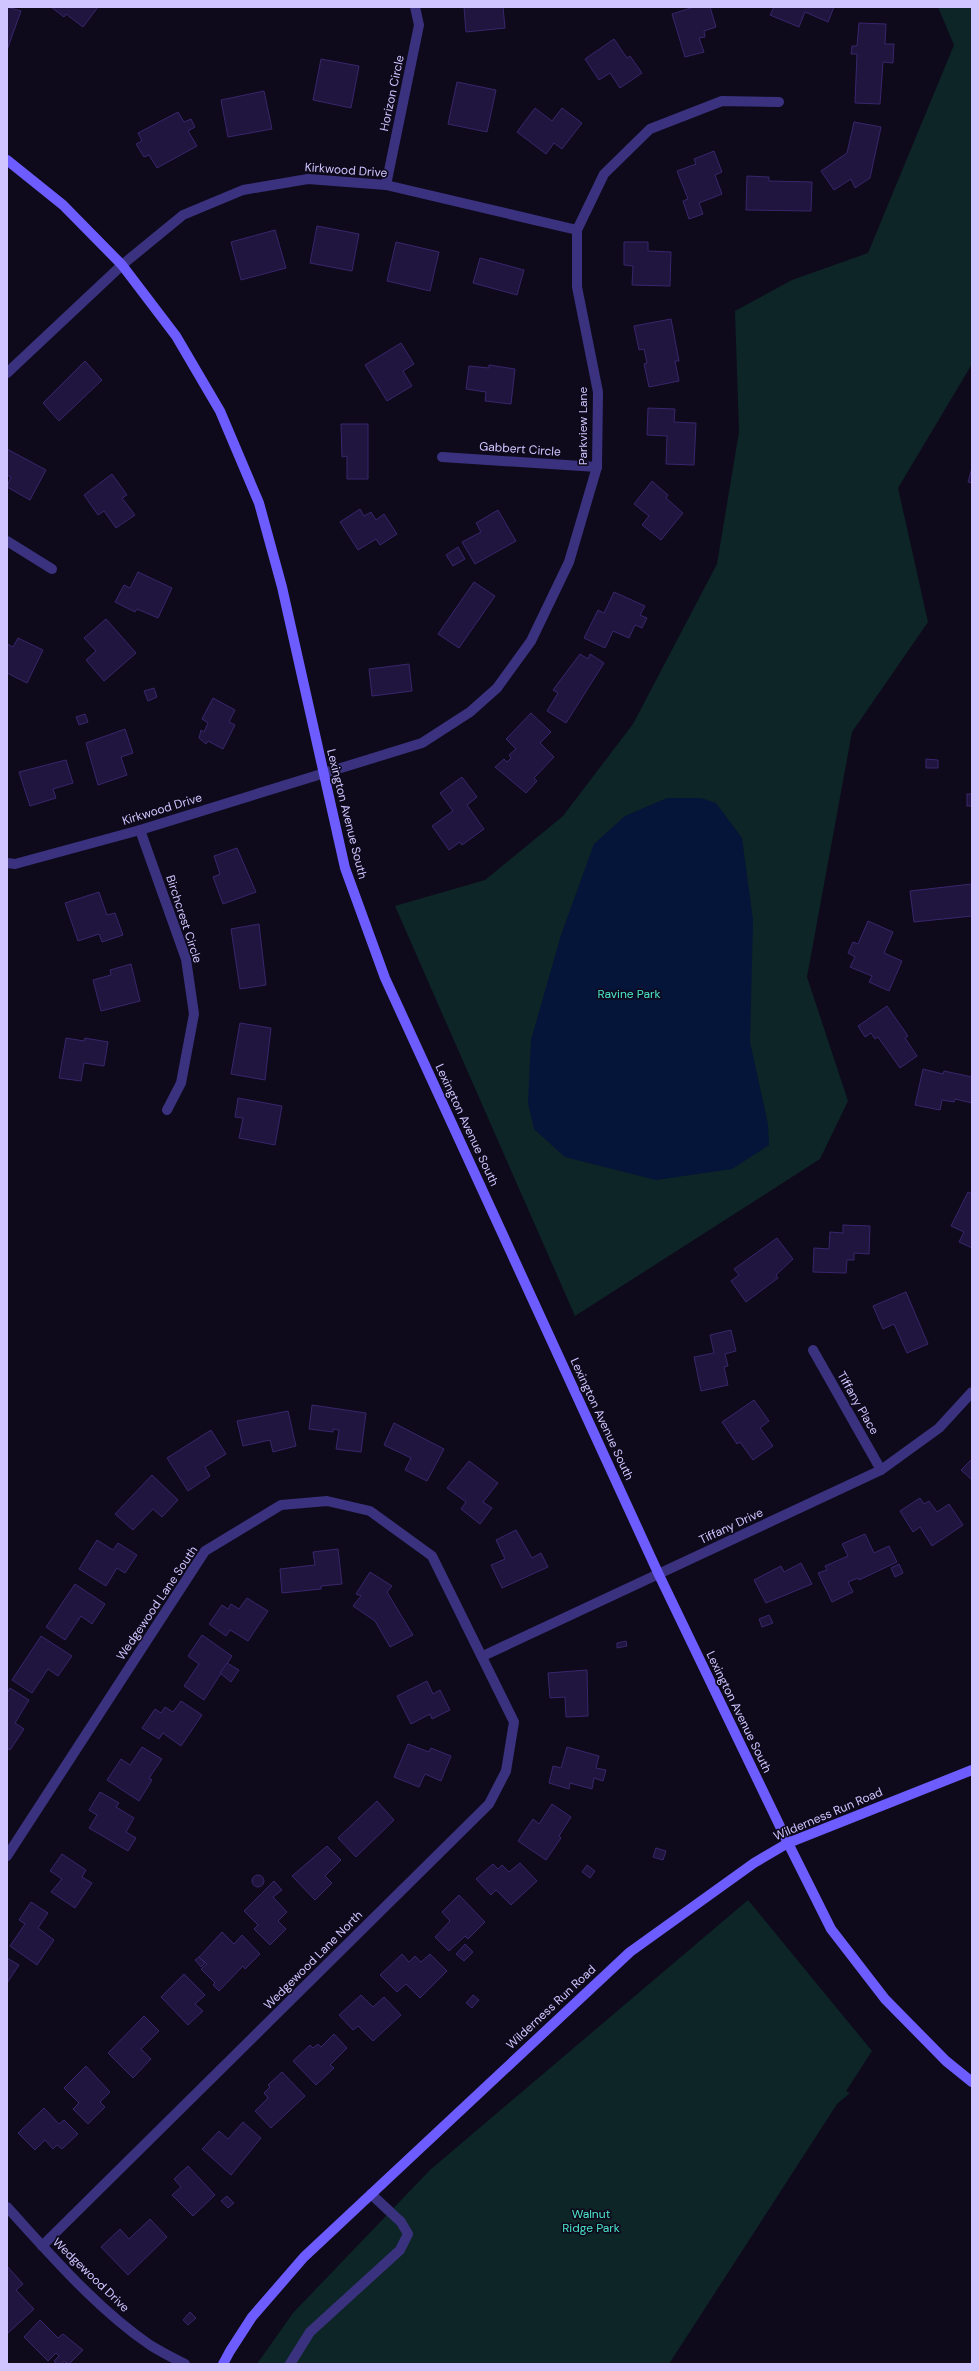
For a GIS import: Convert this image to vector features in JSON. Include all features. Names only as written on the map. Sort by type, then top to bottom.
[{"type":"street","name":"Horizon Circle","points":[[386,185],[419,25],[415,7]]},
{"type":"street","name":"Parkview Lane","points":[[322,772],[422,743],[470,712],[497,688],[531,642],[569,562],[597,467],[598,392],[577,287],[577,230],[604,174],[650,129],[722,101],[779,102]]},
{"type":"street","name":"Lexington Avenue South","points":[[7,160],[63,205],[122,265],[176,336],[220,411],[259,503],[282,587],[322,772],[345,868],[385,978],[659,1575],[831,1929],[876,1988],[946,2061],[972,2082]]},
{"type":"street","name":"Kirkwood Drive","points":[[7,373],[122,265],[183,215],[243,190],[308,178],[386,185],[577,230]]},
{"type":"street","name":"Gabbert Circle","points":[[442,457],[597,467]]},
{"type":"street","points":[[7,540],[52,569]]},
{"type":"street","name":"Kirkwood Drive","points":[[7,863],[15,864],[140,830],[322,772]]},
{"type":"street","name":"Birchcrest Circle","points":[[140,830],[186,959],[194,1014],[181,1083],[167,1110]]},
{"type":"street","name":"Tiffany Place","points":[[813,1350],[881,1470]]},
{"type":"street","name":"Tiffany Drive","points":[[483,1656],[881,1470],[940,1428],[972,1392]]},
{"type":"street","name":"Wedgewood Lane South","points":[[7,1856],[205,1551],[281,1505],[327,1501],[370,1511],[432,1556],[483,1656]]},
{"type":"street","name":"Wedgewood Lane North","points":[[42,2246],[489,1804],[506,1771],[514,1722],[483,1656]]},
{"type":"street","name":"Wilderness Run Road","points":[[223,2364],[252,2317],[304,2257],[630,1952],[754,1863],[788,1843],[972,1770]]},
{"type":"street","points":[[290,2364],[310,2332],[400,2250],[408,2234],[401,2222],[371,2194]]},
{"type":"street","name":"Wedgewood Drive","points":[[7,2207],[42,2246],[109,2313],[150,2345],[185,2364]]},
{"type":"green space","name":"Ravine Park","points":[[938,7],[972,7],[972,364],[898,488],[928,622],[852,732],[807,977],[848,1101],[820,1159],[575,1316],[395,906],[485,880],[563,816],[633,724],[717,564],[739,432],[735,311],[792,280],[868,253],[954,45]]},
{"type":"green space","name":"Walnut Ridge Park","points":[[748,1900],[872,2051],[846,2091],[850,2093],[837,2104],[669,2364],[257,2364],[293,2313],[430,2170]]},
{"type":"water","points":[[667,798],[701,798],[716,803],[742,838],[753,920],[750,1042],[768,1124],[769,1145],[732,1169],[656,1180],[565,1157],[534,1129],[528,1103],[531,1040],[561,935],[594,844],[625,816]]},
{"type":"building","points":[[7,7],[21,11],[7,50]]},
{"type":"building","points":[[51,7],[98,7],[83,27],[66,14],[64,17]]},
{"type":"building","points":[[464,7],[503,7],[505,28],[466,32]]},
{"type":"building","points":[[694,7],[710,7],[716,27],[704,31],[705,37],[699,38],[704,52],[685,57],[672,14]]},
{"type":"building","points":[[774,7],[834,7],[828,22],[805,12],[799,27],[770,15]]},
{"type":"building","points":[[859,23],[886,24],[885,44],[894,44],[893,63],[883,62],[880,104],[855,103],[857,54],[851,54],[852,46],[857,46]]},
{"type":"building","points":[[614,39],[627,58],[630,56],[642,73],[620,88],[610,73],[599,80],[585,59]]},
{"type":"building","points":[[321,59],[359,66],[351,108],[313,100]]},
{"type":"building","points":[[457,82],[496,90],[487,132],[448,124]]},
{"type":"building","points":[[264,91],[272,129],[228,137],[221,100]]},
{"type":"building","points":[[535,108],[552,121],[562,108],[582,123],[562,149],[554,143],[546,154],[517,132]]},
{"type":"building","points":[[178,112],[184,122],[191,119],[195,127],[188,131],[197,146],[157,168],[149,155],[144,157],[136,144],[142,141],[138,133]]},
{"type":"building","points":[[854,122],[881,127],[870,178],[855,188],[851,179],[834,190],[821,171],[847,153]]},
{"type":"building","points":[[714,151],[722,172],[715,175],[722,194],[699,203],[703,214],[689,219],[683,201],[688,199],[677,171],[696,164],[694,159]]},
{"type":"building","points":[[747,176],[769,177],[769,181],[812,182],[811,211],[746,210]]},
{"type":"building","points":[[317,226],[359,234],[352,271],[310,263]]},
{"type":"building","points":[[275,230],[286,268],[241,280],[231,242]]},
{"type":"building","points":[[396,242],[439,252],[430,291],[387,281]]},
{"type":"building","points":[[624,242],[648,242],[648,251],[671,252],[670,286],[632,285],[633,266],[624,265]]},
{"type":"building","points":[[480,258],[524,270],[517,295],[473,283]]},
{"type":"building","points":[[671,319],[679,361],[675,361],[679,381],[649,387],[644,364],[647,363],[644,349],[639,350],[634,326]]},
{"type":"building","points":[[401,343],[414,364],[403,371],[412,386],[387,401],[365,365]]},
{"type":"building","points":[[85,361],[102,380],[59,421],[43,403]]},
{"type":"building","points":[[489,365],[515,369],[511,404],[485,401],[486,392],[466,389],[469,366],[489,368]]},
{"type":"building","points":[[648,408],[675,409],[674,422],[696,423],[694,465],[666,464],[667,436],[647,435]]},
{"type":"building","points":[[341,424],[368,424],[368,479],[347,479],[347,456],[342,457]]},
{"type":"building","points":[[7,449],[46,470],[30,500],[7,487],[11,477],[7,475]]},
{"type":"building","points":[[972,468],[972,483],[968,482]]},
{"type":"building","points":[[112,474],[127,495],[122,498],[135,515],[116,528],[104,511],[98,515],[84,495]]},
{"type":"building","points":[[652,481],[668,495],[666,498],[683,513],[661,540],[642,525],[649,516],[634,504]]},
{"type":"building","points":[[360,509],[364,516],[371,512],[376,520],[384,514],[397,534],[380,545],[376,539],[358,550],[340,522]]},
{"type":"building","points":[[498,510],[516,541],[475,564],[462,542],[481,532],[476,523]]},
{"type":"building","points":[[458,547],[465,559],[453,566],[446,555]]},
{"type":"building","points":[[138,572],[172,588],[158,618],[137,609],[135,612],[115,602],[124,585],[130,588]]},
{"type":"building","points":[[474,582],[495,596],[459,648],[438,634]]},
{"type":"building","points":[[614,592],[645,606],[640,615],[647,618],[642,628],[635,625],[629,638],[613,631],[605,648],[584,638],[598,610],[604,613]]},
{"type":"building","points":[[106,619],[136,653],[104,681],[86,660],[96,651],[84,638]]},
{"type":"building","points":[[18,638],[43,650],[27,683],[7,673],[7,644],[13,647]]},
{"type":"building","points":[[580,654],[588,659],[590,654],[604,663],[566,723],[547,711],[558,693],[553,690]]},
{"type":"building","points":[[409,664],[412,691],[372,696],[369,669]]},
{"type":"building","points":[[154,688],[157,697],[148,701],[144,691]]},
{"type":"building","points":[[213,698],[235,710],[229,722],[235,725],[223,749],[208,741],[206,744],[199,738],[201,730],[204,732],[208,723],[202,719]]},
{"type":"building","points":[[531,713],[551,732],[540,743],[554,757],[534,778],[537,781],[526,793],[495,767],[504,759],[507,762],[511,758],[509,755],[516,749],[506,739]]},
{"type":"building","points":[[85,714],[88,722],[79,725],[76,717]]},
{"type":"building","points":[[125,729],[133,753],[121,757],[127,775],[98,785],[86,743]]},
{"type":"building","points":[[926,759],[938,760],[938,768],[926,768]]},
{"type":"building","points":[[66,760],[73,783],[53,789],[56,798],[30,806],[19,772]]},
{"type":"building","points":[[462,777],[477,797],[467,805],[484,829],[462,845],[460,842],[449,850],[432,826],[453,811],[440,793]]},
{"type":"building","points":[[967,794],[972,794],[972,806],[967,806]]},
{"type":"building","points":[[237,848],[256,892],[223,904],[213,877],[220,874],[214,856]]},
{"type":"building","points":[[972,884],[972,916],[914,922],[910,891]]},
{"type":"building","points":[[99,892],[107,915],[115,913],[123,935],[102,942],[99,934],[78,941],[65,903]]},
{"type":"building","points":[[868,921],[893,932],[884,953],[902,961],[889,991],[869,982],[872,976],[850,967],[855,957],[848,953],[853,942],[858,944]]},
{"type":"building","points":[[259,924],[266,985],[240,989],[231,929]]},
{"type":"building","points":[[131,964],[140,1001],[101,1011],[93,980],[111,975],[110,970]]},
{"type":"building","points":[[887,1006],[908,1036],[905,1038],[917,1056],[900,1068],[878,1037],[875,1039],[871,1033],[865,1037],[858,1026]]},
{"type":"building","points":[[240,1023],[271,1028],[265,1080],[231,1074]]},
{"type":"building","points":[[66,1038],[84,1041],[85,1038],[108,1042],[104,1066],[84,1063],[81,1081],[59,1078]]},
{"type":"building","points":[[923,1069],[943,1074],[944,1071],[972,1077],[972,1103],[955,1099],[954,1102],[942,1100],[940,1110],[915,1105]]},
{"type":"building","points":[[238,1098],[282,1106],[275,1145],[239,1138],[243,1118],[235,1117]]},
{"type":"building","points":[[968,1192],[972,1194],[972,1248],[959,1242],[964,1232],[951,1226]]},
{"type":"building","points":[[843,1225],[870,1226],[869,1254],[854,1253],[854,1260],[847,1260],[846,1273],[813,1272],[814,1248],[829,1249],[830,1232],[843,1233]]},
{"type":"building","points":[[777,1238],[793,1259],[776,1275],[778,1278],[746,1302],[731,1281],[739,1275],[734,1269]]},
{"type":"building","points":[[906,1292],[928,1344],[907,1353],[894,1324],[883,1329],[873,1306]]},
{"type":"building","points":[[731,1330],[736,1351],[725,1354],[728,1366],[724,1367],[728,1385],[701,1391],[694,1357],[714,1353],[710,1335]]},
{"type":"building","points":[[754,1400],[769,1421],[760,1428],[773,1446],[753,1460],[740,1442],[737,1444],[722,1422]]},
{"type":"building","points":[[312,1405],[366,1413],[361,1452],[336,1449],[339,1430],[333,1429],[333,1432],[309,1429]]},
{"type":"building","points":[[288,1411],[296,1446],[273,1452],[270,1440],[243,1446],[237,1421]]},
{"type":"building","points":[[394,1423],[444,1449],[427,1481],[405,1470],[411,1458],[384,1445]]},
{"type":"building","points":[[211,1430],[226,1454],[205,1467],[210,1476],[188,1491],[167,1458]]},
{"type":"building","points":[[972,1459],[972,1480],[961,1470]]},
{"type":"building","points":[[469,1461],[498,1483],[483,1502],[492,1508],[480,1524],[461,1509],[466,1502],[447,1488]]},
{"type":"building","points":[[152,1475],[178,1500],[162,1517],[153,1509],[133,1530],[115,1514]]},
{"type":"building","points":[[920,1498],[924,1504],[929,1501],[937,1512],[949,1504],[963,1525],[932,1546],[920,1527],[913,1532],[900,1511]]},
{"type":"building","points":[[516,1530],[532,1558],[541,1553],[548,1567],[502,1588],[491,1565],[505,1559],[496,1540]]},
{"type":"building","points":[[865,1534],[874,1553],[889,1546],[897,1562],[859,1580],[858,1578],[848,1582],[853,1592],[832,1602],[818,1573],[827,1570],[825,1566],[848,1556],[842,1544]]},
{"type":"building","points":[[97,1540],[113,1550],[118,1543],[137,1555],[125,1573],[117,1568],[106,1586],[79,1569]]},
{"type":"building","points":[[338,1549],[342,1584],[321,1586],[321,1589],[282,1593],[280,1569],[315,1565],[313,1552]]},
{"type":"building","points":[[801,1563],[812,1584],[766,1603],[754,1580],[781,1566],[784,1572]]},
{"type":"building","points":[[899,1564],[903,1573],[895,1577],[891,1568]]},
{"type":"building","points":[[370,1572],[392,1586],[387,1592],[413,1635],[390,1647],[375,1621],[353,1606],[361,1596],[356,1594]]},
{"type":"building","points":[[75,1584],[105,1604],[92,1624],[81,1616],[65,1640],[46,1627]]},
{"type":"building","points":[[247,1598],[268,1611],[248,1641],[230,1630],[226,1636],[209,1624],[222,1605],[228,1609],[231,1604],[239,1609]]},
{"type":"building","points":[[769,1615],[773,1623],[762,1627],[759,1619]]},
{"type":"building","points":[[202,1635],[232,1656],[204,1700],[184,1686],[199,1664],[188,1656]]},
{"type":"building","points":[[41,1636],[72,1656],[58,1676],[48,1669],[32,1693],[12,1680]]},
{"type":"building","points":[[626,1641],[627,1646],[617,1648],[617,1643]]},
{"type":"building","points":[[227,1663],[239,1670],[231,1682],[220,1673]]},
{"type":"building","points":[[587,1670],[588,1716],[566,1717],[565,1697],[550,1698],[548,1673]]},
{"type":"building","points":[[427,1681],[433,1694],[440,1690],[450,1710],[432,1719],[430,1714],[411,1724],[397,1696]]},
{"type":"building","points":[[10,1688],[29,1700],[15,1723],[24,1729],[10,1750],[7,1748],[7,1693]]},
{"type":"building","points":[[181,1701],[202,1715],[181,1746],[163,1733],[159,1739],[142,1728],[155,1709],[161,1713],[165,1707],[173,1712]]},
{"type":"building","points":[[408,1744],[429,1752],[431,1748],[451,1756],[441,1781],[425,1774],[419,1787],[394,1777]]},
{"type":"building","points":[[142,1747],[162,1759],[149,1778],[152,1780],[139,1801],[107,1780],[121,1759],[130,1765]]},
{"type":"building","points":[[567,1747],[599,1756],[596,1768],[606,1770],[603,1781],[594,1778],[592,1789],[570,1783],[569,1789],[549,1783],[553,1766],[561,1768]]},
{"type":"building","points":[[100,1792],[119,1803],[116,1807],[134,1818],[126,1832],[136,1838],[128,1851],[89,1828],[97,1815],[89,1810]]},
{"type":"building","points":[[377,1801],[394,1820],[356,1857],[338,1838]]},
{"type":"building","points":[[552,1804],[571,1817],[559,1836],[561,1838],[546,1860],[518,1841],[533,1819],[539,1824]]},
{"type":"building","points":[[327,1846],[341,1860],[325,1876],[332,1883],[315,1900],[292,1876]]},
{"type":"building","points":[[656,1848],[666,1851],[663,1860],[653,1857]]},
{"type":"building","points":[[62,1854],[86,1870],[82,1877],[92,1883],[75,1908],[51,1892],[62,1879],[50,1871]]},
{"type":"building","points":[[520,1863],[537,1881],[511,1905],[496,1890],[491,1895],[476,1879],[493,1864],[498,1869],[502,1865],[509,1872]]},
{"type":"building","points":[[587,1865],[595,1871],[590,1878],[582,1872]]},
{"type":"building","points":[[256,1875],[260,1875],[264,1881],[260,1887],[256,1887],[252,1883],[252,1879]]},
{"type":"building","points":[[274,1881],[282,1890],[273,1897],[287,1912],[278,1921],[286,1929],[270,1945],[254,1929],[258,1925],[244,1911]]},
{"type":"building","points":[[459,1895],[485,1922],[468,1939],[465,1936],[449,1951],[435,1937],[450,1921],[442,1912]]},
{"type":"building","points":[[31,1902],[48,1913],[38,1928],[54,1940],[37,1965],[10,1946],[25,1924],[19,1920]]},
{"type":"building","points":[[222,1932],[234,1944],[242,1935],[260,1954],[245,1969],[243,1966],[219,1991],[213,1985],[215,1983],[201,1969],[207,1964],[199,1957]]},
{"type":"building","points":[[465,1944],[473,1952],[464,1961],[456,1954]]},
{"type":"building","points":[[402,1954],[409,1962],[415,1956],[421,1962],[430,1954],[447,1971],[420,1998],[406,1984],[397,1992],[380,1975]]},
{"type":"building","points":[[199,1957],[205,1963],[201,1967],[195,1960]]},
{"type":"building","points":[[7,1958],[19,1965],[7,1983]]},
{"type":"building","points":[[184,1974],[205,1995],[195,2004],[203,2011],[188,2025],[161,1997]]},
{"type":"building","points":[[361,1995],[373,2007],[384,1997],[401,2015],[373,2041],[358,2026],[353,2030],[339,2015]]},
{"type":"building","points":[[473,1995],[479,2000],[472,2008],[466,2003]]},
{"type":"building","points":[[144,2016],[159,2031],[141,2049],[151,2059],[133,2078],[108,2053]]},
{"type":"building","points":[[334,2034],[347,2048],[330,2065],[334,2068],[316,2085],[293,2061],[310,2045],[313,2048],[318,2044],[321,2047]]},
{"type":"building","points":[[86,2066],[110,2092],[100,2102],[105,2107],[88,2124],[73,2109],[79,2103],[64,2088]]},
{"type":"building","points":[[282,2072],[305,2096],[271,2128],[255,2111],[268,2098],[264,2093],[270,2087],[268,2085]]},
{"type":"building","points":[[44,2108],[59,2124],[64,2120],[78,2134],[62,2149],[57,2145],[53,2149],[45,2140],[35,2150],[18,2133]]},
{"type":"building","points":[[243,2122],[261,2138],[231,2175],[202,2149],[219,2131],[228,2139]]},
{"type":"building","points":[[188,2166],[215,2195],[193,2216],[172,2195],[181,2187],[174,2179]]},
{"type":"building","points":[[227,2196],[234,2203],[228,2208],[221,2201]]},
{"type":"building","points":[[150,2219],[167,2237],[128,2275],[101,2247],[120,2229],[129,2239]]},
{"type":"building","points":[[7,2266],[23,2284],[16,2290],[34,2309],[7,2334]]},
{"type":"building","points":[[190,2312],[196,2318],[188,2325],[183,2320]]},
{"type":"building","points":[[40,2320],[58,2338],[63,2334],[83,2350],[69,2364],[64,2361],[61,2364],[57,2364],[54,2361],[59,2356],[56,2353],[48,2361],[24,2337]]}]
